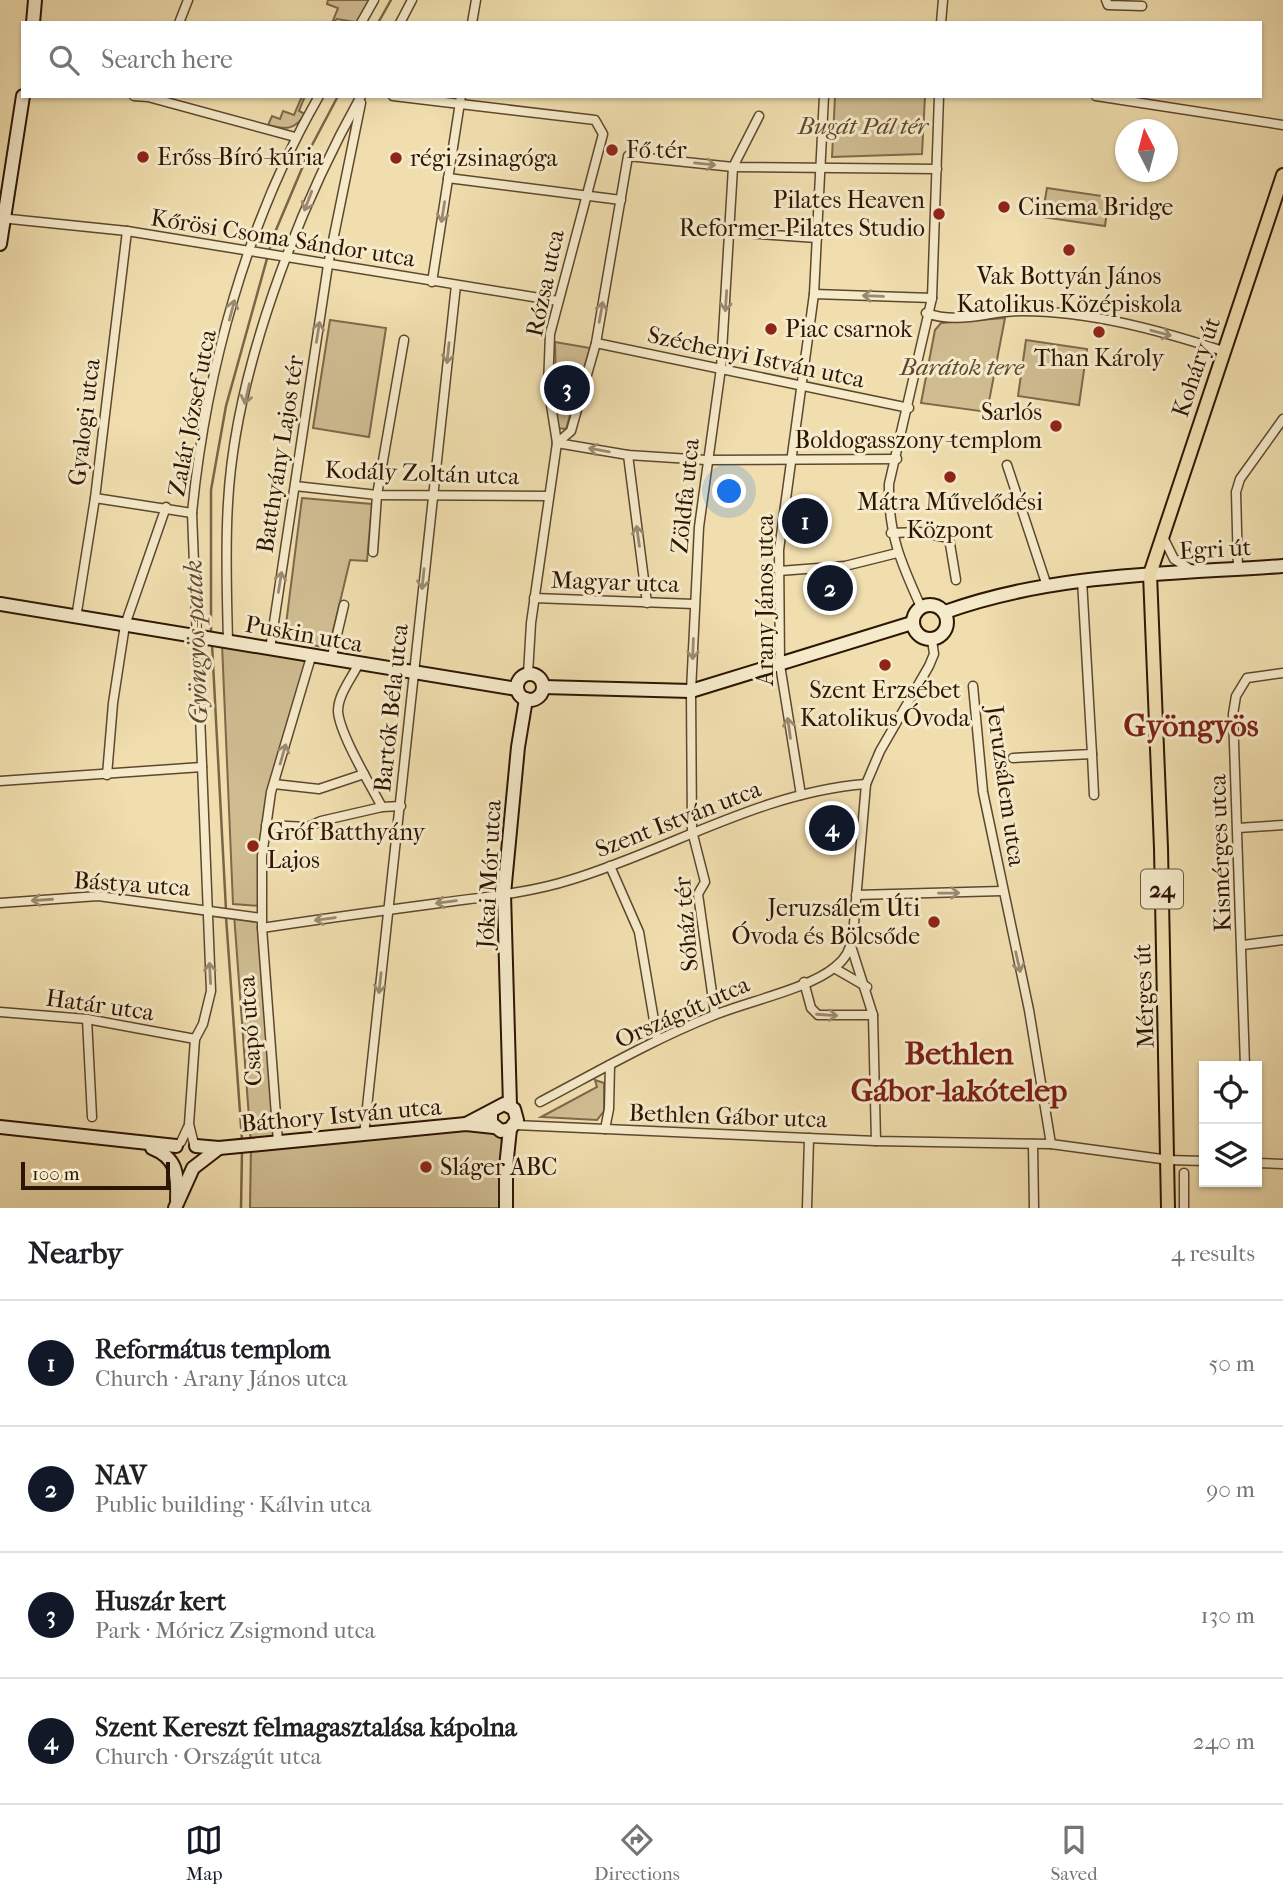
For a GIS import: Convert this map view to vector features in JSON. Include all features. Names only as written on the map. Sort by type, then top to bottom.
[{"type":"main road","name":"Koháry út","points":[[1150,574],[1283,175]]},
{"type":"main road","name":"Mérges út","points":[[1150,574],[1169,1160],[1168,1208]]},
{"type":"street","points":[[33,21],[36,0]]},
{"type":"street","points":[[180,21],[188,0]]},
{"type":"street","points":[[362,21],[374,0]]},
{"type":"street","points":[[401,21],[412,0]]},
{"type":"street","points":[[472,21],[476,0]]},
{"type":"street","points":[[941,21],[943,0]]},
{"type":"street","points":[[1107,0],[1108,5],[1142,6]]},
{"type":"street","points":[[0,244],[1,218],[23,98]]},
{"type":"street","points":[[152,98],[295,137]]},
{"type":"street","name":"Zalár József utca","points":[[187,1144],[195,1039],[203,1024],[211,991],[210,909],[192,513],[197,457],[212,387],[251,252],[295,137],[318,98]]},
{"type":"street","name":"Batthyány Lajos tér","points":[[226,642],[228,502],[237,439],[256,355],[284,258],[325,160],[361,98]]},
{"type":"street","name":"Batthyány Lajos tér","points":[[270,649],[328,265],[362,98]]},
{"type":"street","points":[[427,98],[461,100],[432,282]]},
{"type":"street","points":[[821,168],[824,98]]},
{"type":"street","points":[[921,607],[891,533],[889,484],[909,408],[926,313],[932,298],[939,98]]},
{"type":"street","points":[[1109,98],[1283,125]]},
{"type":"street","name":"Rózsa utca","points":[[461,100],[595,120],[603,134],[551,334],[548,386],[557,443]]},
{"type":"street","points":[[733,167],[758,116]]},
{"type":"street","points":[[528,674],[534,598],[557,443],[571,431],[596,343],[628,156],[733,167],[937,169]]},
{"type":"street","name":"Zöldfa utca","points":[[692,831],[691,691],[694,604],[706,460],[721,368],[733,167]]},
{"type":"street","name":"Arany János utca","points":[[801,795],[780,665],[779,571],[790,458],[803,387],[814,294],[821,168]]},
{"type":"street","points":[[448,178],[621,200]]},
{"type":"street","name":"Kőrösi Csoma Sándor utca","points":[[1,218],[127,231],[558,301]]},
{"type":"street","name":"Gyalogi utca","points":[[76,618],[95,498],[127,231]]},
{"type":"street","points":[[730,232],[817,238]]},
{"type":"street","name":"Bartók Béla utca","points":[[364,1135],[456,285]]},
{"type":"street","points":[[814,294],[932,298]]},
{"type":"street","points":[[926,313],[952,319],[1021,311],[1105,319],[1223,351]]},
{"type":"street","points":[[373,552],[377,495],[404,340]]},
{"type":"street","name":"Széchenyi István utca","points":[[596,343],[909,408]]},
{"type":"street","points":[[1238,569],[1236,492],[1240,479],[1283,419]]},
{"type":"street","points":[[557,443],[628,456],[706,460],[897,459]]},
{"type":"street","points":[[628,456],[647,603]]},
{"type":"street","points":[[1007,465],[1046,583]]},
{"type":"street","name":"Kodály Zoltán utca","points":[[295,486],[377,495],[548,496]]},
{"type":"street","points":[[95,498],[192,513]]},
{"type":"street","points":[[107,775],[113,704],[125,625],[166,507]]},
{"type":"street","points":[[891,533],[919,532],[949,538],[956,580]]},
{"type":"street","points":[[1162,534],[1174,559],[1195,572]]},
{"type":"street","points":[[779,571],[845,566],[897,553]]},
{"type":"street","name":"Egri út","points":[[945,612],[991,595],[1046,583],[1283,566]]},
{"type":"street","points":[[1082,579],[1094,795]]},
{"type":"street","name":"Magyar utca","points":[[534,598],[694,604]]},
{"type":"street","name":"Puskin utca","points":[[0,604],[521,694]]},
{"type":"street","points":[[331,660],[344,605]]},
{"type":"street","points":[[938,606],[945,612],[947,629],[941,636],[932,640],[923,639],[915,632],[912,623],[921,607],[938,606]]},
{"type":"street","points":[[543,687],[691,691],[912,623]]},
{"type":"street","points":[[876,1141],[873,1015],[867,987],[851,946],[866,784],[880,751],[929,666],[934,654],[932,640]]},
{"type":"street","name":"Csapó utca","points":[[278,1142],[261,918],[262,856],[274,784],[311,657]]},
{"type":"street","points":[[358,665],[341,697],[338,712],[364,774],[382,807]]},
{"type":"street","name":"Kismérges utca","points":[[1245,1061],[1233,714],[1236,696],[1247,678],[1283,673]]},
{"type":"street","points":[[528,674],[538,678],[543,687]]},
{"type":"street","points":[[528,674],[520,679],[521,694],[536,698],[543,687]]},
{"type":"street","name":"Jeruzsálem utca","points":[[973,686],[983,792],[1029,1010],[1051,1144]]},
{"type":"street","name":"Jókai Mór utca","points":[[506,1208],[504,894],[521,694]]},
{"type":"street","points":[[1013,758],[1092,754]]},
{"type":"street","points":[[0,781],[202,767]]},
{"type":"street","points":[[274,784],[319,789],[364,774]]},
{"type":"street","name":"Szent István utca","points":[[262,928],[504,894],[569,881],[692,831],[801,795],[866,784]]},
{"type":"street","points":[[266,825],[308,827],[321,821],[382,807],[401,806]]},
{"type":"street","points":[[1238,828],[1283,825]]},
{"type":"street","name":"Sóház tér","points":[[692,831],[705,882],[698,894],[715,1014]]},
{"type":"street","points":[[610,866],[639,932],[657,1038]]},
{"type":"street","name":"Jeruzsálem utca","points":[[856,895],[1002,891]]},
{"type":"street","name":"Bástya utca","points":[[0,903],[98,896],[261,918]]},
{"type":"street","points":[[1243,945],[1283,940]]},
{"type":"street","name":"Országút utca","points":[[540,1102],[657,1038],[834,968],[851,946]]},
{"type":"street","points":[[834,968],[867,987]]},
{"type":"street","points":[[804,982],[810,1008],[818,1015],[873,1015]]},
{"type":"street","name":"Határ utca","points":[[0,1012],[87,1019],[195,1039]]},
{"type":"street","points":[[87,1019],[92,1116]]},
{"type":"street","points":[[605,1129],[610,1109],[610,1065]]},
{"type":"street","name":"Bethlen Gábor utca","points":[[505,1119],[605,1129],[876,1141],[1051,1144],[1169,1160],[1199,1161]]},
{"type":"street","name":"Báthory István utca","points":[[219,1148],[505,1119]]},
{"type":"street","points":[[0,1127],[219,1148]]},
{"type":"street","points":[[807,1208],[809,1138]]},
{"type":"street","points":[[139,1142],[181,1169],[195,1165],[219,1148]]},
{"type":"street","points":[[176,1204],[173,1162],[187,1144]]},
{"type":"street","points":[[176,1204],[195,1165],[187,1144]]},
{"type":"street","points":[[1033,1144],[1034,1208]]},
{"type":"street","points":[[1262,1163],[1283,1164]]},
{"type":"street","points":[[1184,1173],[1184,1208]]},
{"type":"green space","points":[[328,0],[374,0],[362,21],[333,21],[338,8],[327,4]]},
{"type":"green space","points":[[301,98],[304,98],[299,111],[305,114],[294,126],[280,128],[268,125],[272,116],[280,119],[283,111],[294,115]]},
{"type":"green space","name":"Bugát Pál tér","points":[[835,98],[925,98],[922,154],[832,157]]},
{"type":"green space","points":[[1047,188],[1109,197],[1105,226],[1042,217]]},
{"type":"green space","name":"Barátok tere","points":[[1005,318],[987,412],[921,403],[935,330],[941,323]]},
{"type":"green space","points":[[330,320],[386,328],[369,437],[313,428]]},
{"type":"green space","points":[[1026,340],[1087,349],[1079,405],[1018,396]]},
{"type":"green space","points":[[555,342],[590,348],[566,429],[557,428]]},
{"type":"green space","points":[[302,498],[372,504],[367,561],[350,560],[329,648],[284,640]]},
{"type":"green space","points":[[222,644],[307,659],[272,780],[261,906],[233,904]]},
{"type":"green space","points":[[234,914],[261,923],[279,1142],[453,1126],[501,1131],[506,1208],[250,1208],[251,1145]]},
{"type":"green space","points":[[595,1080],[604,1083],[604,1111],[597,1120],[541,1117],[597,1087]]},
{"type":"waterway","name":"Gyöngyös-patak","points":[[379,21],[391,0]]},
{"type":"waterway","name":"Gyöngyös-patak","points":[[211,634],[211,490],[226,406],[273,237],[311,147],[337,98]]},
{"type":"waterway","name":"Gyöngyös-patak","points":[[212,644],[226,910]]},
{"type":"waterway","name":"Gyöngyös-patak","points":[[226,917],[242,1140]]},
{"type":"waterway","name":"Gyöngyös-patak","points":[[241,1208],[242,1151]]},
{"type":"place","name":"Fő tér","points":[[612,150]]},
{"type":"place","name":"Erőss-Bíró-kúria","points":[[143,157]]},
{"type":"place","name":"régi zsinagóga","points":[[396,158]]},
{"type":"place","name":"Cinema Bridge","points":[[1004,207]]},
{"type":"place","name":"Pilates Heaven Reformer Pilates Studio","points":[[939,214]]},
{"type":"place","name":"Vak Bottyán János Katolikus Középiskola","points":[[1069,250]]},
{"type":"place","name":"Piac csarnok","points":[[771,329]]},
{"type":"place","name":"Than Károly","points":[[1099,332]]},
{"type":"place","name":"Huszár kert","points":[[567,388]]},
{"type":"place","name":"Sarlós Boldogasszony-templom","points":[[1056,426]]},
{"type":"place","name":"Mátra Művelődési Központ","points":[[950,477]]},
{"type":"place","name":"Református templom","points":[[805,521]]},
{"type":"place","name":"NAV","points":[[830,588]]},
{"type":"place","name":"Szent Erzsébet Katolikus Óvoda","points":[[885,665]]},
{"type":"place","name":"Szent Kereszt felmagasztalása kápolna","points":[[832,828]]},
{"type":"place","name":"Gróf Batthyány Lajos","points":[[253,846]]},
{"type":"place","name":"Jeruzsálem Úti Óvoda és Bölcsőde","points":[[934,922]]},
{"type":"place","name":"Sláger ABC","points":[[426,1167]]},
{"type":"district","name":"Gyöngyös","points":[[1191,725]]},
{"type":"district","name":"Bethlen Gábor-lakótelep","points":[[959,1072]]}]
